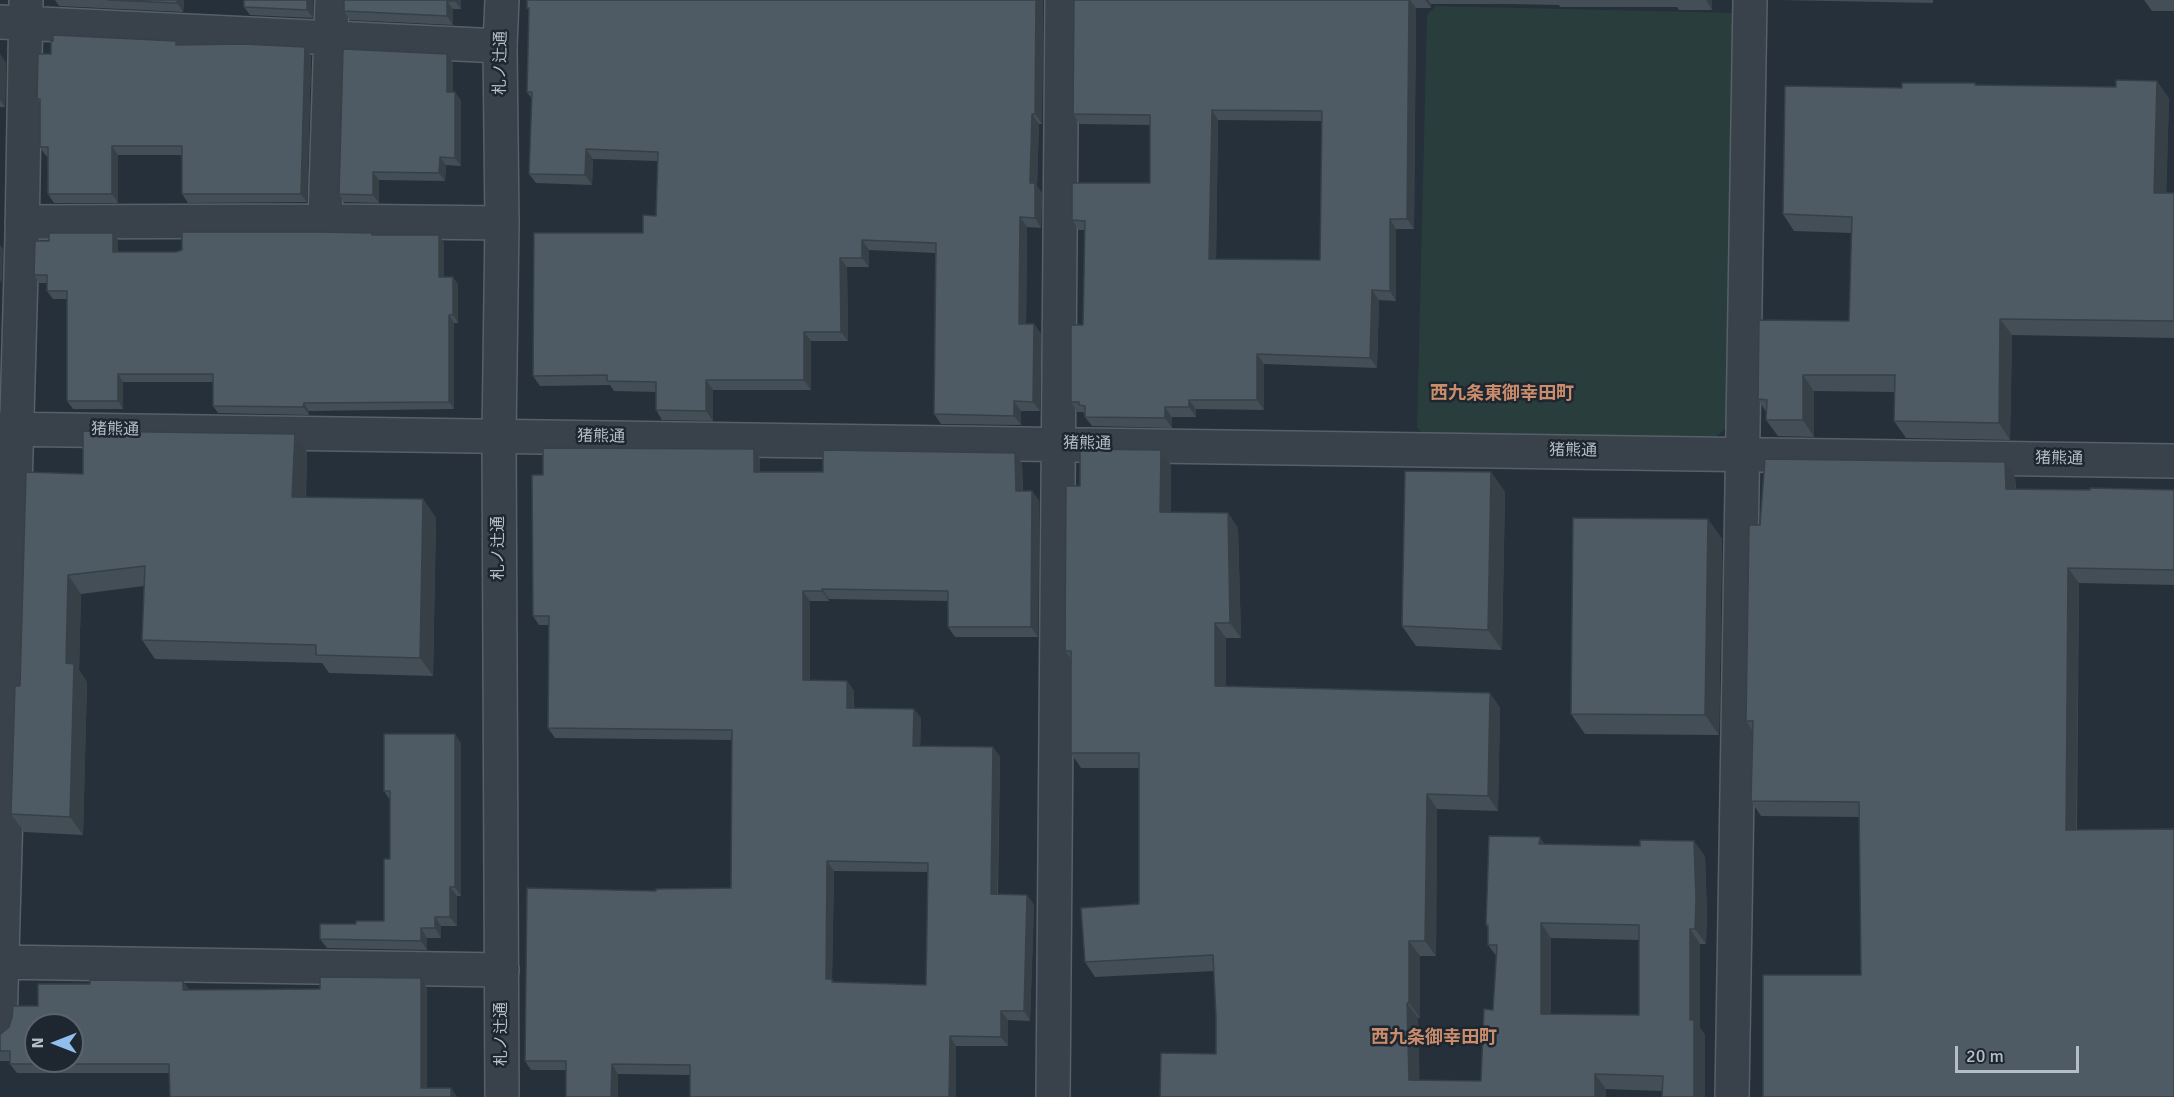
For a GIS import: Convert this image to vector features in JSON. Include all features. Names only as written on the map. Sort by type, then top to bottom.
[{"type":"street","points":[[325,221],[332,0]]},
{"type":"street","name":"札ノ辻通","points":[[502,0],[499,436],[502,1097]]},
{"type":"street","points":[[1053,1097],[1062,0]]},
{"type":"street","points":[[1732,1097],[1750,0]]},
{"type":"street","points":[[0,1026],[8,429],[22,222],[17,15],[331,37],[500,46]]},
{"type":"street","points":[[22,222],[502,223]]},
{"type":"street","name":"猪熊通","points":[[8,429],[2174,460]]},
{"type":"street","points":[[1,962],[502,970]]},
{"type":"green space","points":[[1436,6],[1737,13],[1734,420],[1715,438],[1425,435],[1417,428],[1427,15]]},
{"type":"building","points":[[108,0],[177,0],[177,3]]},
{"type":"building","points":[[244,0],[307,0],[307,10],[244,7]]},
{"type":"building","points":[[344,0],[455,1],[447,1],[447,16],[344,11]]},
{"type":"building","points":[[527,0],[1036,0],[1035,114],[1032,114],[1030,183],[1035,183],[1035,218],[1020,217],[1019,324],[1034,324],[1033,402],[1014,401],[1014,416],[934,414],[936,243],[862,240],[862,258],[840,258],[841,332],[804,332],[804,380],[706,380],[706,411],[656,410],[656,382],[607,381],[607,375],[533,376],[534,233],[643,233],[643,215],[656,216],[658,152],[586,149],[585,175],[529,174],[532,92],[527,92],[529,8],[527,8]]},
{"type":"building","points":[[1074,0],[1409,0],[1407,219],[1390,219],[1390,291],[1372,290],[1370,358],[1257,354],[1257,400],[1189,400],[1189,407],[1165,407],[1165,418],[1085,417],[1085,406],[1079,405],[1079,402],[1071,402],[1071,325],[1083,325],[1085,221],[1072,220],[1072,183],[1150,183],[1150,115],[1073,114]],"holes":[[[1212,110],[1322,111],[1320,260],[1209,259]]]},
{"type":"building","points":[[53,35],[176,41],[176,45],[243,44],[305,47],[301,194],[182,194],[182,146],[112,146],[112,194],[48,194],[48,147],[40,147],[40,99],[37,99],[38,54],[51,54]]},
{"type":"building","points":[[343,49],[447,54],[447,92],[455,92],[455,158],[440,157],[439,173],[373,172],[373,195],[339,194]]},
{"type":"building","points":[[2116,80],[2157,81],[2154,193],[2174,193],[2174,321],[2000,319],[1999,423],[1894,421],[1895,375],[1803,375],[1803,420],[1766,420],[1767,400],[1758,399],[1759,320],[1849,321],[1852,217],[1783,214],[1785,86],[1902,88],[1902,83],[1975,83],[1975,85],[2116,87]]},
{"type":"building","points":[[182,232],[439,235],[439,277],[453,277],[453,315],[449,315],[449,402],[304,403],[303,407],[213,406],[213,374],[118,374],[118,401],[67,401],[67,291],[47,291],[47,275],[34,275],[35,241],[49,241],[49,233],[113,233],[113,252],[176,252],[182,250]]},
{"type":"building","points":[[83,431],[295,434],[292,497],[423,499],[420,658],[316,655],[316,645],[142,640],[145,566],[68,575],[66,663],[74,664],[70,817],[11,814],[15,686],[20,686],[26,472],[83,474]]},
{"type":"building","points":[[543,448],[754,449],[754,472],[823,472],[823,450],[1015,453],[1016,491],[1032,491],[1031,627],[948,627],[948,591],[822,589],[822,591],[803,591],[803,680],[847,681],[847,708],[914,709],[913,746],[993,747],[991,894],[1027,895],[1024,1011],[1001,1011],[1001,1037],[950,1036],[949,1097],[690,1097],[690,1065],[612,1064],[611,1097],[566,1097],[566,1061],[525,1061],[527,888],[656,891],[656,889],[731,888],[732,730],[548,728],[549,616],[533,616],[532,475],[543,475]],"holes":[[[827,861],[928,863],[926,985],[832,982],[832,979],[826,979]]]},
{"type":"building","points":[[1080,449],[1161,450],[1160,512],[1228,513],[1230,623],[1215,623],[1215,686],[1490,693],[1488,796],[1427,794],[1425,941],[1409,941],[1409,1003],[1407,1003],[1409,1080],[1481,1081],[1484,1009],[1493,1010],[1497,945],[1488,945],[1488,925],[1486,925],[1489,836],[1540,837],[1539,844],[1640,846],[1640,840],[1694,841],[1696,899],[1695,929],[1690,929],[1690,1020],[1694,1020],[1694,1097],[1662,1097],[1663,1076],[1595,1074],[1595,1097],[1160,1097],[1161,1053],[1216,1054],[1213,955],[1085,962],[1081,908],[1139,904],[1139,753],[1071,753],[1071,651],[1065,651],[1066,486],[1080,486]],"holes":[[[1541,923],[1639,925],[1639,1015],[1541,1014]]]},
{"type":"building","points":[[1765,459],[2005,462],[2006,489],[2174,490],[2174,570],[2068,568],[2066,830],[2174,829],[2174,1097],[1763,1097],[1763,975],[1861,975],[1859,802],[1751,801],[1753,721],[1746,721],[1749,525],[1760,525]]},
{"type":"building","points":[[1405,471],[1491,472],[1488,630],[1402,626]]},
{"type":"building","points":[[1573,518],[1708,519],[1705,715],[1571,714]]},
{"type":"building","points":[[384,734],[455,734],[455,887],[450,887],[450,917],[435,917],[435,928],[421,928],[421,941],[320,939],[320,924],[384,921],[384,859],[390,859],[390,791],[384,791]]},
{"type":"building","points":[[320,977],[421,978],[421,1088],[451,1088],[451,1097],[170,1097],[169,1064],[84,1064],[84,1013],[24,1013],[24,1064],[10,1064],[10,1051],[0,1051],[0,1034],[9,1027],[13,1006],[38,1006],[38,984],[90,984],[90,980],[183,981],[183,990],[320,989]]},
{"type":"district","name":"西九条東御幸田町","points":[[1502,394]]},
{"type":"district","name":"西九条御幸田町","points":[[1434,1038]]}]
